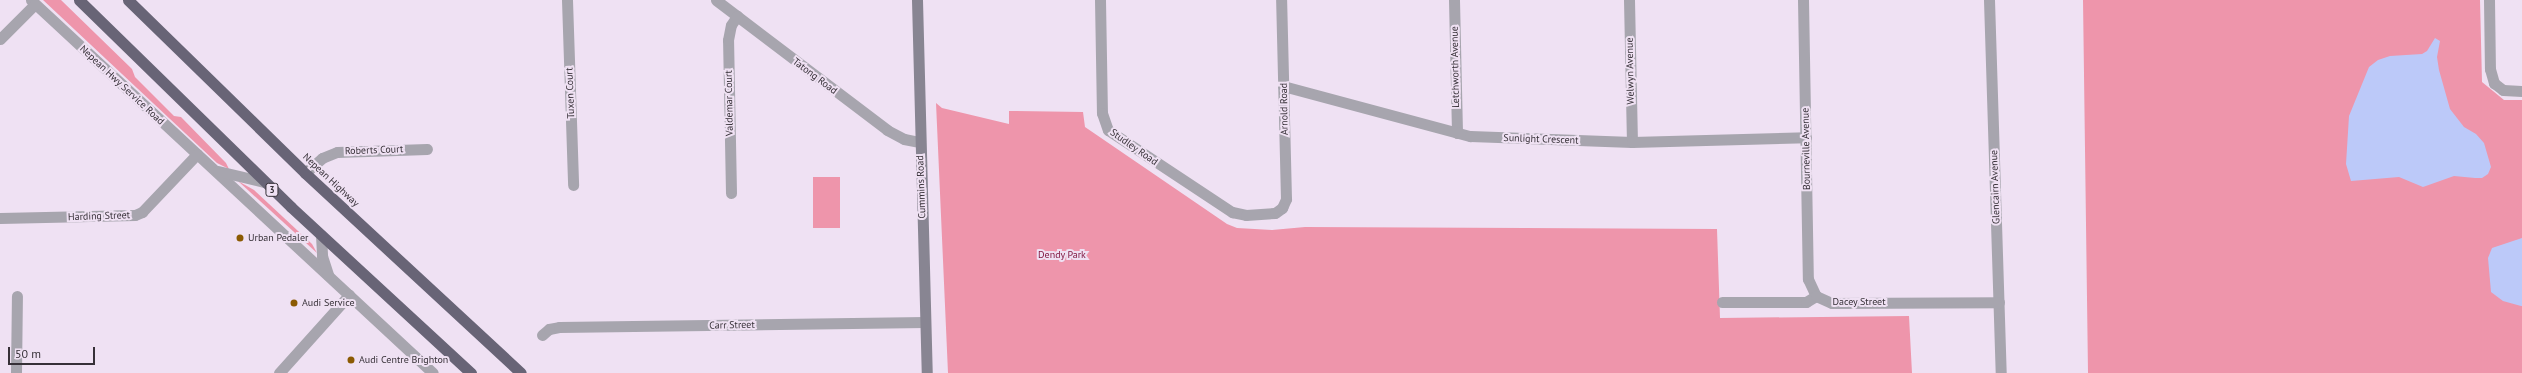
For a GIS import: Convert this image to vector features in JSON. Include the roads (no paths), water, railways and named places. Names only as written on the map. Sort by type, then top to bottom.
[{"type":"highway","name":"3","points":[[78,0],[264,182],[471,373]]},
{"type":"highway","name":"Nepean Highway","points":[[128,0],[305,173],[521,373]]},
{"type":"main road","name":"Cummins Road","points":[[917,0],[925,322],[928,373]]},
{"type":"street","name":"Tuxen Court","points":[[567,0],[573,185]]},
{"type":"street","name":"Tatong Road","points":[[716,0],[888,130],[904,139],[920,142]]},
{"type":"street","name":"Studley Road","points":[[1100,0],[1102,113],[1108,130],[1235,213],[1260,215],[1275,213]]},
{"type":"street","name":"Arnold Road","points":[[1275,213],[1282,208],[1286,199],[1281,0]]},
{"type":"street","name":"Letchworth Avenue","points":[[1454,0],[1457,133]]},
{"type":"street","name":"Welwyn Avenue","points":[[1629,0],[1632,142]]},
{"type":"street","name":"Bourneville Avenue","points":[[1803,0],[1808,279],[1816,296]]},
{"type":"street","name":"Glencairn Avenue","points":[[1989,0],[2001,373]]},
{"type":"street","points":[[2489,0],[2490,69],[2497,87],[2511,91],[2522,91]]},
{"type":"street","name":"Nepean Hwy Service Road","points":[[33,2],[433,373]]},
{"type":"street","points":[[0,39],[33,2]]},
{"type":"street","name":"Valdemar Court","points":[[731,193],[728,40],[731,25],[737,16]]},
{"type":"street","name":"Sunlight Crescent","points":[[1283,86],[1457,133],[1476,136],[1632,142],[1806,137]]},
{"type":"street","name":"Roberts Court","points":[[305,173],[322,158],[337,152],[427,149]]},
{"type":"street","name":"Harding Street","points":[[0,218],[135,215],[142,212],[197,154]]},
{"type":"street","name":"Nepean Hwy Service Road","points":[[214,170],[264,182]]},
{"type":"street","name":"Nepean Hwy Service Road","points":[[321,235],[322,256],[329,277]]},
{"type":"street","points":[[279,373],[349,295]]},
{"type":"street","points":[[16,296],[16,373]]},
{"type":"street","name":"Dacey Street","points":[[1816,296],[1832,303],[1999,302]]},
{"type":"street","points":[[1722,302],[1806,302],[1816,296]]},
{"type":"street","name":"Carr Street","points":[[542,335],[549,329],[559,327],[925,322]]},
{"type":"water","points":[[2435,38],[2440,41],[2437,57],[2439,70],[2450,109],[2464,127],[2476,134],[2484,143],[2491,167],[2488,174],[2482,178],[2454,176],[2423,187],[2399,177],[2351,181],[2346,164],[2349,116],[2369,67],[2378,60],[2390,56],[2422,54],[2427,51]]},
{"type":"water","points":[[2522,238],[2521,306],[2503,301],[2491,292],[2488,258],[2492,248]]},
{"type":"place","name":"Urban Pedaler","points":[[240,238]]},
{"type":"place","name":"Audi Service","points":[[294,303]]},
{"type":"place","name":"Audi Centre Brighton","points":[[351,360]]},
{"type":"park label","name":"Dendy Park","points":[[1062,255]]}]
